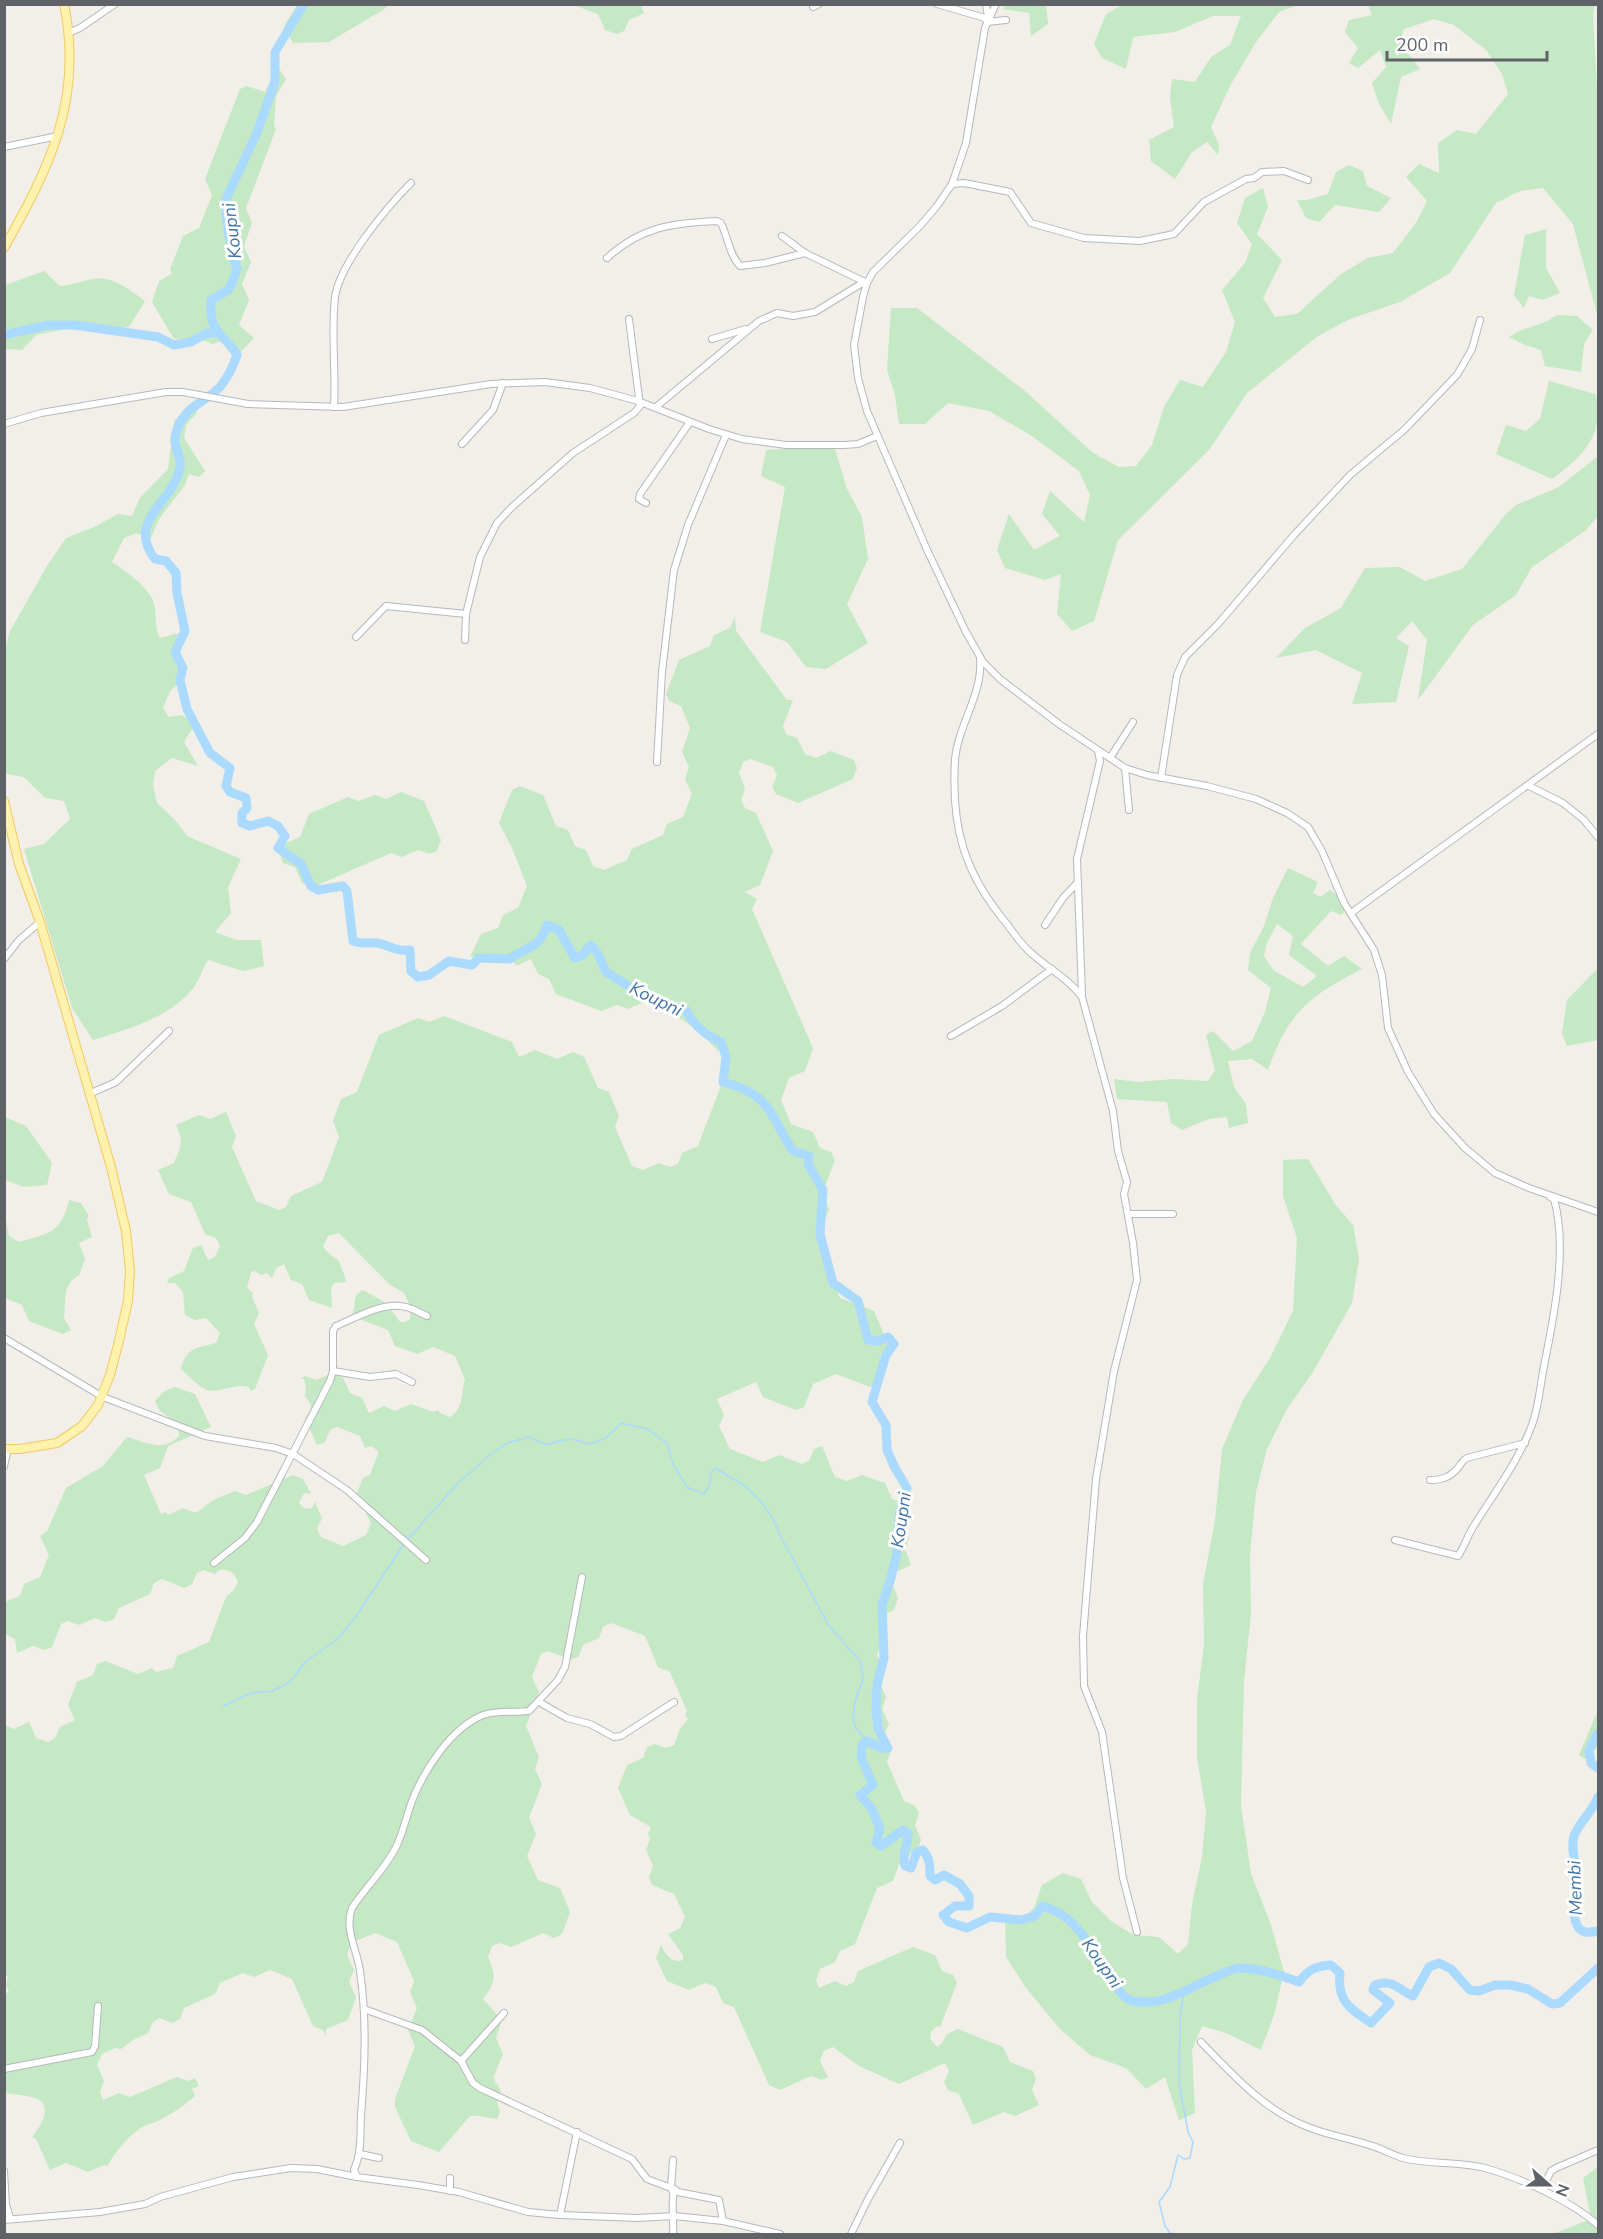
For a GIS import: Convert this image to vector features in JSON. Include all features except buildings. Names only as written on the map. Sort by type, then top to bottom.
[{"type":"main road","points":[[4,248],[33,198],[58,136],[68,82],[68,33],[64,4]]},
{"type":"main road","points":[[4,801],[19,864],[40,922],[90,1094],[116,1189],[130,1260],[129,1291],[125,1315],[103,1397],[82,1426],[57,1443],[33,1448],[6,1449]]},
{"type":"street","points":[[68,33],[96,18],[115,4]]},
{"type":"street","points":[[938,4],[988,20],[1006,20]]},
{"type":"street","points":[[986,4],[988,20]]},
{"type":"street","points":[[712,339],[747,329],[777,313],[793,316],[815,312],[865,282],[881,262],[919,227],[937,206],[952,184],[966,143],[988,20],[996,4]]},
{"type":"street","points":[[4,147],[58,136]]},
{"type":"street","points":[[952,184],[964,183],[1010,192],[1031,223],[1084,238],[1126,242],[1174,234],[1204,202],[1262,172],[1284,171],[1308,180]]},
{"type":"street","points":[[334,407],[335,294],[357,249],[393,201],[411,183]]},
{"type":"street","points":[[607,258],[622,244],[636,236],[663,226],[717,221],[723,227],[731,251],[740,266],[765,263],[805,253]]},
{"type":"street","points":[[782,236],[805,253],[865,282]]},
{"type":"street","points":[[865,282],[856,329],[855,362],[862,395],[877,436],[928,552],[980,660],[980,675],[956,756],[956,806],[964,855],[980,890],[993,908],[1029,951],[1072,984],[1082,997]]},
{"type":"street","points":[[465,640],[466,614],[480,557],[497,523],[573,453],[638,410],[640,402],[629,319]]},
{"type":"street","points":[[1161,777],[1177,675],[1185,657],[1218,624],[1294,535],[1350,475],[1404,430],[1457,375],[1472,349],[1480,320]]},
{"type":"street","points":[[656,407],[736,341],[747,329]]},
{"type":"street","points":[[4,424],[41,413],[150,394],[183,392],[248,404],[334,407],[364,405],[467,387],[539,382],[590,388],[656,407],[726,435],[786,445],[850,445],[877,436]]},
{"type":"street","points":[[462,444],[493,410],[503,383]]},
{"type":"street","points":[[646,503],[639,500],[640,494],[690,422]]},
{"type":"street","points":[[657,762],[662,672],[674,570],[688,525],[726,435]]},
{"type":"street","points":[[356,637],[386,606],[466,614]]},
{"type":"street","points":[[977,653],[1000,679],[1059,724],[1125,768],[1243,795],[1302,821],[1317,841],[1341,896],[1374,950],[1379,963],[1385,1015],[1394,1042],[1426,1103],[1456,1140],[1487,1167],[1510,1181],[1599,1212]]},
{"type":"street","points":[[1110,758],[1133,722]]},
{"type":"street","points":[[1351,913],[1599,734]]},
{"type":"street","points":[[1098,750],[1100,761],[1077,859],[1082,997],[1113,1111],[1118,1151],[1127,1182],[1124,1194],[1137,1280],[1114,1371],[1096,1479],[1083,1658],[1084,1686],[1102,1732],[1123,1878],[1137,1932]]},
{"type":"street","points":[[1125,768],[1129,810]]},
{"type":"street","points":[[1529,786],[1563,803],[1584,820],[1599,837]]},
{"type":"street","points":[[1045,925],[1063,898],[1078,882]]},
{"type":"street","points":[[4,959],[19,940],[40,922]]},
{"type":"street","points":[[951,1036],[1002,1006],[1052,969]]},
{"type":"street","points":[[90,1094],[116,1082],[169,1031]]},
{"type":"street","points":[[1395,1540],[1458,1556],[1525,1443],[1540,1393],[1551,1335],[1559,1260],[1560,1238],[1555,1203],[1554,1199],[1546,1195]]},
{"type":"street","points":[[1128,1214],[1173,1214]]},
{"type":"street","points":[[214,1563],[251,1530],[293,1454],[330,1381],[333,1371],[333,1331],[336,1326],[379,1309],[394,1306],[402,1306],[427,1316]]},
{"type":"street","points":[[4,1338],[103,1397],[204,1436],[276,1448],[293,1454],[347,1490],[426,1560]]},
{"type":"street","points":[[333,1371],[370,1377],[396,1374],[411,1382]]},
{"type":"street","points":[[1430,1480],[1445,1479],[1458,1468],[1464,1459],[1525,1443]]},
{"type":"street","points":[[4,1466],[6,1449]]},
{"type":"street","points":[[357,2177],[354,2170],[360,2154],[366,2066],[360,1970],[349,1926],[349,1917],[356,1902],[393,1853],[413,1799],[451,1738],[463,1727],[485,1714],[528,1711],[558,1680],[565,1667],[582,1577]]},
{"type":"street","points":[[539,1702],[567,1718],[590,1724],[614,1737],[621,1736],[674,1702]]},
{"type":"street","points":[[4,2069],[92,2052],[95,2046],[98,2006]]},
{"type":"street","points":[[364,2009],[413,2025],[461,2061],[473,2083],[480,2088],[632,2159],[647,2179],[678,2192],[719,2200],[723,2221]]},
{"type":"street","points":[[461,2061],[504,2013]]},
{"type":"street","points":[[1201,2042],[1242,2084],[1284,2116],[1308,2128],[1373,2146],[1401,2158],[1485,2168],[1542,2190],[1582,2211],[1599,2225]]},
{"type":"street","points":[[560,2215],[577,2132]]},
{"type":"street","points":[[852,2235],[868,2199],[900,2143]]},
{"type":"street","points":[[1542,2190],[1551,2171],[1599,2150]]},
{"type":"street","points":[[360,2154],[379,2158]]},
{"type":"street","points":[[673,2160],[671,2205],[674,2216],[673,2235]]},
{"type":"street","points":[[4,2171],[7,2219],[100,2212],[145,2204],[160,2197],[233,2177],[291,2168],[317,2169],[418,2185],[450,2191],[528,2212],[637,2218],[674,2216],[723,2221],[780,2235]]},
{"type":"street","points":[[450,2178],[450,2191]]},
{"type":"green space","points":[[297,5],[389,5],[329,42],[293,43],[284,26]]},
{"type":"green space","points":[[573,5],[641,5],[644,13],[629,20],[624,31],[617,34],[605,30],[598,14]]},
{"type":"green space","points":[[1006,5],[1046,5],[1048,24],[1031,36],[1029,13],[1003,9]]},
{"type":"green space","points":[[1122,5],[1298,5],[1279,12],[1256,42],[1231,84],[1211,127],[1219,145],[1218,155],[1207,142],[1192,152],[1175,179],[1151,161],[1149,140],[1174,127],[1170,98],[1172,79],[1195,82],[1211,57],[1230,45],[1241,16],[1213,16],[1175,32],[1133,37],[1126,69],[1102,58],[1094,44],[1106,14]]},
{"type":"green space","points":[[1368,5],[1595,5],[1593,15],[1598,105],[1598,318],[1573,224],[1543,188],[1520,191],[1496,203],[1450,273],[1400,302],[1350,319],[1318,336],[1247,393],[1209,450],[1118,540],[1094,621],[1072,631],[1057,614],[1061,574],[1045,580],[1005,568],[997,550],[1009,514],[1034,550],[1060,536],[1042,514],[1050,491],[1084,522],[1090,495],[1079,471],[1032,436],[989,411],[948,403],[925,424],[899,424],[895,395],[887,370],[891,308],[917,308],[1025,391],[1093,453],[1119,467],[1136,466],[1152,445],[1164,407],[1180,380],[1203,387],[1226,352],[1235,322],[1222,290],[1245,263],[1252,244],[1237,223],[1245,198],[1263,188],[1268,207],[1257,234],[1282,260],[1263,298],[1275,317],[1297,314],[1341,274],[1368,258],[1393,253],[1416,223],[1427,201],[1406,177],[1419,164],[1439,173],[1438,143],[1457,130],[1476,134],[1508,94],[1502,74],[1486,50],[1454,25],[1434,19],[1404,29],[1399,42],[1420,69],[1401,77],[1391,124],[1379,104],[1372,83],[1386,67],[1380,50],[1358,68],[1349,63],[1358,48],[1345,32],[1349,20],[1372,15]]},
{"type":"green space","points":[[277,66],[286,79],[276,96],[274,125],[276,129],[246,208],[252,223],[244,246],[251,262],[242,284],[249,300],[239,325],[254,338],[236,357],[222,341],[212,344],[206,341],[174,339],[152,302],[159,281],[172,274],[170,269],[183,236],[199,228],[212,195],[205,179],[240,89],[247,86],[265,92]]},
{"type":"green space","points":[[1349,165],[1363,171],[1367,186],[1391,198],[1379,212],[1335,205],[1319,222],[1306,218],[1297,200],[1307,200],[1328,194],[1336,172]]},
{"type":"green space","points":[[1546,229],[1546,268],[1560,293],[1542,300],[1529,296],[1524,308],[1514,295],[1525,235]]},
{"type":"green space","points":[[44,271],[60,286],[93,279],[107,280],[121,285],[145,301],[129,327],[95,331],[75,327],[36,335],[22,350],[5,349],[5,285]]},
{"type":"green space","points":[[1557,315],[1577,316],[1593,330],[1584,344],[1581,372],[1545,366],[1541,350],[1509,337]]},
{"type":"green space","points":[[1549,381],[1595,394],[1598,407],[1597,423],[1590,442],[1569,466],[1552,479],[1496,454],[1506,425],[1526,431],[1540,419]]},
{"type":"green space","points":[[192,402],[197,413],[186,425],[184,438],[205,471],[199,477],[189,474],[185,485],[159,519],[151,538],[136,533],[124,538],[112,562],[135,579],[150,595],[160,638],[178,633],[184,679],[170,691],[163,708],[169,717],[182,715],[195,724],[184,742],[198,766],[172,758],[155,771],[153,785],[157,803],[176,821],[187,836],[241,859],[228,887],[231,913],[215,932],[237,940],[261,940],[264,966],[243,971],[208,960],[192,989],[168,1010],[119,1032],[93,1040],[72,1008],[24,849],[44,844],[70,819],[64,801],[45,798],[24,777],[6,774],[5,650],[10,631],[47,566],[66,538],[118,514],[132,516],[140,498],[168,469],[174,421]]},
{"type":"green space","points":[[834,446],[847,489],[862,517],[868,559],[847,604],[868,643],[826,669],[806,667],[787,642],[760,632],[785,487],[761,476],[766,450]]},
{"type":"green space","points":[[1598,456],[1598,516],[1585,531],[1532,567],[1516,595],[1473,625],[1418,700],[1427,640],[1412,621],[1396,638],[1409,646],[1396,702],[1352,704],[1362,673],[1316,650],[1276,658],[1305,628],[1341,608],[1365,568],[1400,567],[1425,581],[1462,569],[1506,514],[1516,505],[1559,487]]},
{"type":"green space","points":[[735,616],[736,631],[787,700],[793,700],[783,726],[786,734],[797,738],[805,754],[816,758],[831,751],[854,760],[857,768],[853,779],[798,803],[776,794],[772,787],[777,775],[773,767],[751,759],[743,762],[739,773],[745,789],[741,800],[745,808],[756,813],[773,851],[760,885],[745,892],[757,899],[752,909],[813,1048],[805,1071],[789,1078],[781,1100],[791,1124],[813,1132],[820,1148],[831,1152],[835,1160],[822,1194],[829,1209],[820,1232],[827,1247],[823,1259],[840,1298],[874,1311],[891,1350],[878,1384],[870,1387],[836,1374],[813,1384],[804,1407],[796,1410],[763,1397],[756,1382],[717,1399],[724,1415],[719,1426],[730,1449],[763,1462],[779,1455],[802,1464],[809,1461],[814,1449],[822,1446],[835,1477],[847,1481],[862,1475],[885,1483],[892,1499],[903,1503],[906,1511],[902,1522],[909,1538],[905,1549],[911,1565],[896,1572],[892,1583],[898,1598],[894,1610],[879,1617],[885,1632],[877,1655],[884,1670],[879,1682],[886,1697],[882,1709],[889,1724],[884,1735],[891,1751],[887,1762],[904,1801],[915,1806],[919,1813],[915,1825],[921,1840],[917,1852],[901,1859],[893,1881],[877,1888],[855,1944],[840,1951],[835,1962],[820,1969],[816,1981],[819,1988],[835,1981],[846,1986],[854,1982],[858,1971],[913,1947],[935,1955],[942,1971],[953,1975],[957,1983],[940,2027],[937,2026],[931,2032],[930,2039],[937,2047],[947,2034],[958,2029],[1003,2047],[1010,2062],[1033,2071],[1036,2079],[1032,2090],[1039,2105],[1015,2116],[1004,2112],[973,2125],[959,2094],[948,2090],[944,2082],[949,2071],[945,2063],[899,2084],[859,2066],[833,2047],[824,2051],[820,2061],[828,2077],[822,2080],[811,2076],[780,2090],[769,2085],[734,2007],[723,2003],[716,1987],[705,1983],[689,1990],[667,1981],[656,1958],[661,1945],[672,1959],[683,1960],[683,1955],[668,1934],[680,1928],[685,1917],[674,1894],[652,1885],[649,1877],[653,1866],[646,1850],[651,1827],[630,1815],[618,1788],[627,1765],[643,1758],[647,1747],[655,1744],[666,1748],[674,1745],[680,1729],[688,1719],[685,1715],[687,1711],[670,1672],[658,1667],[645,1636],[611,1623],[603,1627],[599,1638],[583,1645],[579,1656],[571,1660],[548,1651],[541,1654],[532,1677],[539,1692],[526,1726],[539,1757],[535,1769],[542,1784],[529,1818],[536,1834],[527,1856],[538,1880],[560,1888],[570,1912],[562,1934],[554,1938],[543,1933],[511,1947],[500,1943],[492,1946],[488,1957],[494,1975],[483,1999],[502,2020],[496,2038],[503,2054],[494,2076],[496,2086],[497,2083],[501,2092],[497,2103],[500,2111],[497,2119],[470,2116],[439,2152],[411,2141],[395,2107],[395,2099],[415,2046],[408,2030],[417,2008],[410,1992],[414,1981],[397,1942],[375,1933],[351,1943],[347,1955],[354,1970],[349,1982],[356,1997],[348,2020],[326,2029],[326,2036],[323,2030],[313,2026],[292,1979],[270,1970],[254,1977],[243,1973],[220,1983],[215,1994],[184,2008],[180,2019],[172,2023],[160,2018],[153,2022],[148,2033],[121,2049],[115,2048],[102,2054],[97,2065],[104,2081],[100,2092],[103,2100],[119,2093],[130,2097],[177,2077],[188,2081],[195,2078],[199,2086],[192,2089],[195,2096],[182,2106],[131,2135],[107,2166],[104,2165],[88,2172],[66,2163],[50,2170],[36,2139],[32,2137],[44,2116],[44,2106],[35,2098],[7,2093],[5,2088],[4,1994],[9,1992],[6,1985],[8,1977],[4,1973],[5,1725],[14,1729],[29,1722],[36,1738],[48,1742],[55,1738],[60,1727],[75,1720],[68,1705],[77,1682],[93,1675],[97,1664],[105,1661],[138,1674],[152,1668],[156,1672],[173,1668],[177,1656],[209,1642],[226,1597],[234,1590],[238,1582],[233,1573],[223,1570],[215,1574],[204,1570],[197,1573],[192,1584],[184,1588],[162,1579],[154,1583],[150,1594],[119,1608],[114,1619],[106,1622],[95,1618],[80,1625],[68,1621],[61,1624],[52,1647],[44,1650],[33,1646],[17,1653],[15,1639],[5,1634],[5,1602],[20,1596],[24,1584],[40,1577],[49,1555],[40,1536],[47,1531],[66,1488],[103,1466],[127,1437],[160,1445],[167,1444],[179,1436],[178,1424],[160,1411],[155,1401],[163,1392],[175,1387],[195,1394],[211,1427],[168,1446],[160,1468],[144,1475],[161,1514],[166,1512],[168,1515],[183,1508],[196,1512],[212,1501],[235,1491],[246,1495],[293,1475],[303,1479],[311,1494],[304,1493],[299,1503],[304,1508],[311,1509],[315,1502],[322,1518],[317,1529],[321,1537],[343,1546],[366,1535],[371,1524],[357,1493],[363,1478],[370,1475],[378,1451],[371,1446],[365,1448],[360,1436],[337,1427],[330,1430],[325,1442],[317,1445],[305,1418],[311,1405],[305,1396],[304,1379],[301,1378],[305,1376],[317,1380],[332,1373],[343,1378],[350,1393],[362,1398],[369,1413],[384,1406],[395,1411],[411,1404],[433,1412],[438,1410],[450,1417],[460,1405],[465,1379],[455,1356],[433,1347],[417,1354],[395,1346],[388,1330],[352,1316],[357,1294],[363,1290],[386,1303],[400,1322],[410,1319],[411,1308],[404,1293],[389,1284],[339,1233],[328,1236],[323,1246],[339,1261],[346,1282],[334,1283],[331,1288],[332,1308],[309,1300],[302,1284],[291,1280],[284,1264],[276,1268],[272,1278],[267,1273],[261,1275],[254,1271],[251,1272],[247,1288],[253,1293],[252,1297],[259,1313],[254,1324],[268,1355],[255,1389],[250,1391],[249,1387],[238,1386],[212,1391],[193,1381],[181,1369],[186,1356],[193,1350],[216,1343],[220,1333],[206,1318],[195,1320],[185,1315],[183,1292],[175,1283],[167,1283],[169,1278],[184,1271],[193,1248],[201,1245],[208,1260],[215,1257],[220,1246],[216,1238],[205,1234],[191,1202],[169,1194],[158,1170],[174,1163],[181,1144],[176,1125],[199,1115],[210,1119],[226,1112],[236,1136],[232,1147],[256,1201],[279,1210],[286,1207],[291,1196],[322,1182],[339,1137],[333,1121],[341,1099],[357,1092],[379,1035],[418,1018],[429,1022],[444,1016],[512,1042],[519,1057],[535,1050],[557,1059],[573,1052],[584,1057],[598,1088],[609,1092],[619,1116],[615,1127],[632,1166],[643,1170],[659,1163],[670,1167],[678,1164],[682,1153],[698,1146],[728,1067],[719,1046],[718,1051],[684,1021],[644,1002],[628,1009],[617,1005],[601,1011],[556,994],[549,979],[538,974],[531,959],[516,966],[511,956],[507,959],[470,957],[481,934],[498,928],[503,915],[518,908],[527,886],[499,823],[512,790],[520,786],[543,795],[556,826],[568,830],[575,846],[586,850],[593,866],[604,870],[627,860],[632,849],[663,835],[667,824],[683,817],[692,794],[685,779],[689,767],[682,752],[690,728],[681,706],[669,701],[666,694],[679,660],[710,646],[714,635],[730,628]]},
{"type":"green space","points":[[401,792],[424,801],[441,840],[437,851],[429,854],[418,850],[402,857],[391,853],[313,887],[302,883],[295,867],[283,863],[280,855],[284,844],[300,837],[309,814],[348,797],[359,801],[375,795],[386,799]]},
{"type":"green space","points":[[1288,868],[1318,882],[1313,893],[1320,897],[1330,890],[1350,906],[1341,915],[1331,911],[1301,944],[1328,966],[1344,956],[1362,969],[1328,988],[1303,1008],[1284,1034],[1268,1070],[1252,1059],[1228,1061],[1234,1087],[1246,1104],[1248,1123],[1229,1128],[1227,1117],[1209,1119],[1182,1130],[1171,1123],[1167,1102],[1117,1099],[1114,1079],[1138,1082],[1174,1079],[1208,1081],[1215,1070],[1206,1035],[1213,1031],[1233,1051],[1252,1041],[1265,1012],[1271,988],[1248,970],[1250,953],[1264,926],[1273,898]],"holes":[[[1277,924],[1293,936],[1289,955],[1317,976],[1303,987],[1273,970],[1264,956],[1266,945]]]},
{"type":"green space","points":[[1598,968],[1598,1040],[1567,1046],[1562,1033],[1567,1000]]},
{"type":"green space","points":[[5,1117],[26,1126],[52,1163],[47,1185],[24,1187],[5,1180]]},
{"type":"green space","points":[[1308,1159],[1335,1204],[1353,1225],[1359,1259],[1352,1303],[1313,1372],[1287,1409],[1267,1449],[1256,1492],[1250,1555],[1251,1614],[1244,1681],[1241,1806],[1251,1873],[1271,1925],[1284,1972],[1274,2015],[1261,2050],[1226,2033],[1202,2026],[1192,2050],[1195,2113],[1179,2120],[1165,2077],[1146,2089],[1126,2068],[1090,2055],[1060,2029],[1026,1988],[1006,1957],[1005,1917],[1019,1921],[1034,1908],[1042,1885],[1063,1873],[1081,1879],[1092,1902],[1112,1922],[1134,1935],[1159,1937],[1178,1954],[1188,1944],[1192,1904],[1202,1857],[1206,1811],[1197,1758],[1197,1700],[1204,1644],[1203,1584],[1215,1520],[1222,1449],[1243,1400],[1270,1358],[1293,1311],[1297,1238],[1283,1196],[1283,1160]]},
{"type":"green space","points":[[69,1200],[81,1203],[89,1216],[87,1220],[92,1237],[79,1243],[85,1259],[79,1275],[71,1281],[66,1290],[64,1318],[71,1330],[63,1334],[29,1321],[22,1305],[5,1298],[5,1215],[9,1236],[19,1242],[46,1234],[58,1226]]},
{"type":"green space","points":[[1598,1710],[1598,1747],[1585,1759],[1579,1755]]},
{"type":"green space","points":[[1598,2167],[1598,2234],[1553,2234],[1591,2219],[1583,2178]]},
{"type":"waterway","name":"Koupni","points":[[304,4],[275,52],[275,82],[256,135],[226,199],[231,249],[237,268],[228,290],[211,300],[211,311],[214,326],[237,355],[220,387],[193,407],[180,423],[175,438],[180,461],[176,480],[148,522],[145,533],[147,545],[155,559],[166,561],[176,573],[177,593],[185,631],[175,652],[183,668],[180,680],[187,709],[210,753],[230,768],[226,786],[230,792],[246,798],[247,808],[242,813],[242,823],[250,826],[268,821],[278,826],[285,836],[278,848],[301,864],[311,886],[318,890],[343,886],[347,891],[353,941],[410,950],[411,971],[418,977],[429,975],[449,961],[472,965],[479,958],[510,959],[536,943],[547,925],[559,930],[575,958],[581,956],[591,945],[606,972],[654,1002],[686,1010],[700,1029],[721,1042],[726,1057],[723,1082],[739,1087],[760,1099],[773,1116],[793,1151],[809,1156],[808,1164],[823,1190],[820,1234],[833,1283],[858,1301],[868,1340],[878,1341],[888,1337],[894,1344],[886,1355],[872,1402],[886,1425],[887,1450],[907,1488],[899,1516],[897,1552],[882,1605],[884,1658],[877,1685],[876,1706],[878,1729],[888,1748],[881,1748],[867,1741],[862,1745],[861,1757],[873,1785],[860,1795],[872,1809],[880,1829],[876,1842],[881,1846],[903,1830],[908,1833],[904,1857],[905,1866],[911,1868],[917,1852],[923,1850],[929,1862],[930,1876],[935,1880],[944,1875],[960,1884],[969,1896],[969,1906],[955,1906],[943,1915],[949,1922],[967,1928],[990,1917],[1021,1920],[1035,1916],[1043,1906],[1057,1912],[1078,1929],[1109,1976],[1123,1995],[1130,2000],[1153,2002],[1164,1999],[1241,1968],[1263,1971],[1299,1982],[1312,1969],[1331,1965],[1340,1973],[1340,1991],[1346,2003],[1371,2023],[1390,2003],[1373,1990],[1375,1985],[1391,1984],[1413,1996],[1429,1967],[1439,1963],[1451,1969],[1470,1990],[1479,1991],[1495,1985],[1510,1985],[1528,1989],[1552,2004],[1560,2003],[1598,1968]]},
{"type":"waterway","points":[[4,335],[48,325],[74,325],[158,337],[174,345],[191,342],[207,333],[218,333]]},
{"type":"waterway","points":[[407,1540],[459,1482],[507,1443],[529,1437],[547,1445],[571,1439],[590,1444],[606,1438],[621,1423],[647,1429],[667,1443],[673,1464],[687,1487],[704,1494],[715,1468],[745,1486],[758,1498],[772,1517],[829,1626],[860,1661],[863,1678],[855,1702],[853,1718],[855,1727],[867,1741]]},
{"type":"waterway","points":[[223,1706],[251,1693],[272,1691],[290,1682],[306,1661],[334,1642],[353,1621],[404,1544]]},
{"type":"waterway","name":"Membi","points":[[1598,1733],[1589,1750],[1591,1763],[1598,1768]]},
{"type":"waterway","name":"Membi","points":[[1598,1797],[1574,1836],[1573,1842],[1579,1889],[1575,1912],[1576,1923],[1582,1931],[1598,1931]]},
{"type":"waterway","points":[[1171,2234],[1165,2226],[1159,2202],[1170,2187],[1178,2155],[1184,2159],[1190,2158],[1193,2142],[1188,2132],[1179,2082],[1180,2015],[1185,1990]]}]
